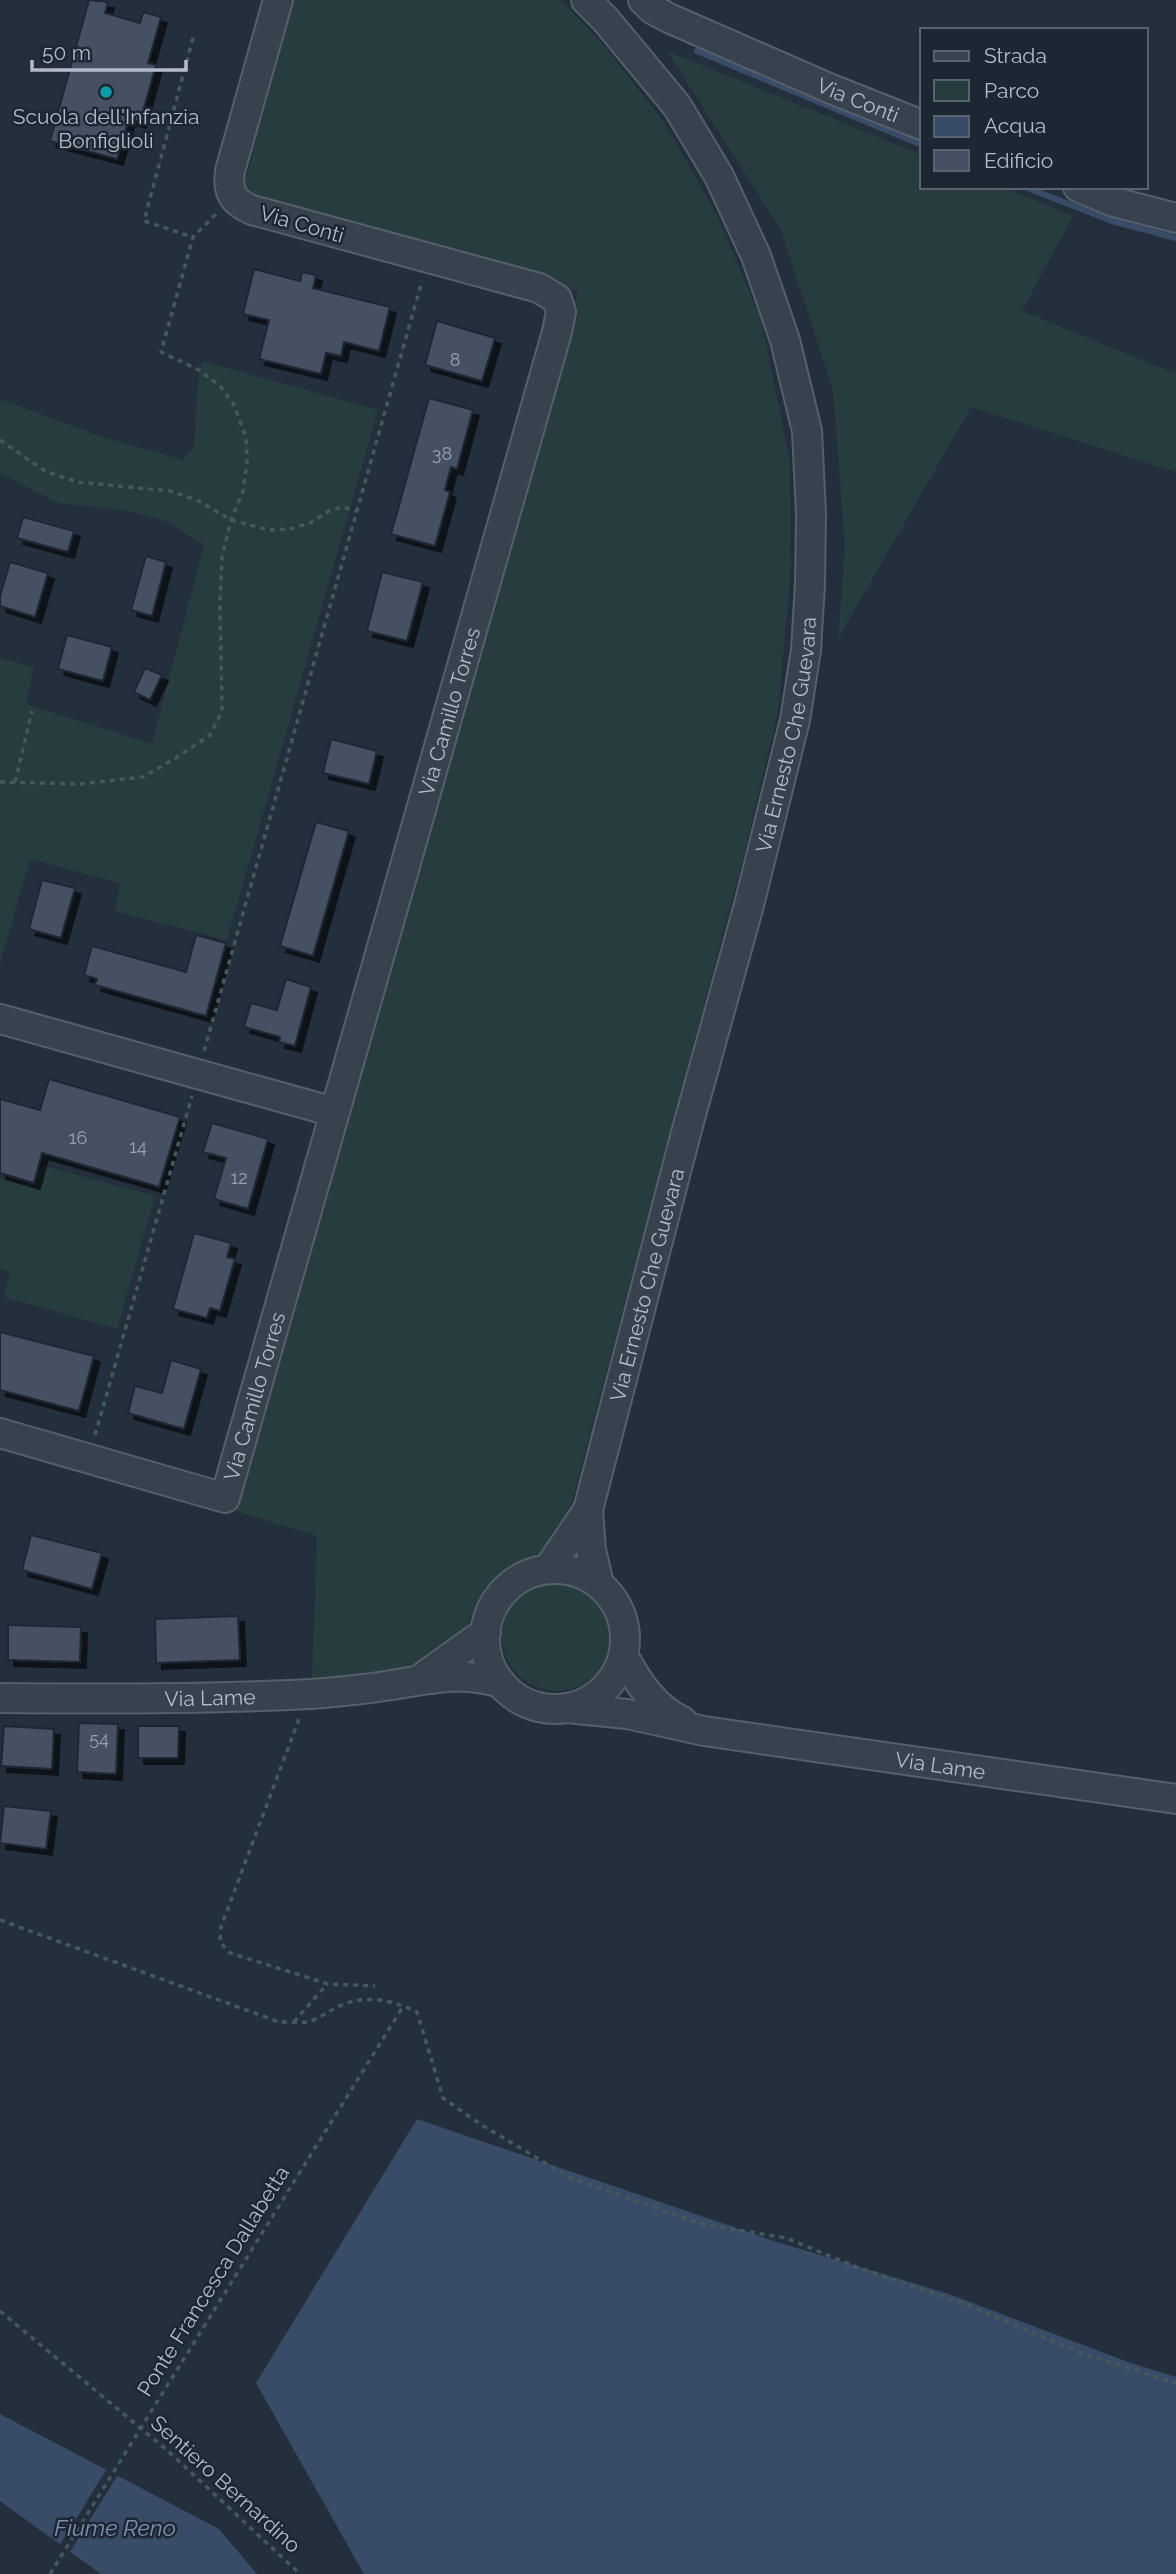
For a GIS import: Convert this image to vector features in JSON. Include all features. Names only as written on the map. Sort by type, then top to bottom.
[{"type":"street","name":"Via Conti","points":[[278,0],[230,171],[228,186],[232,197],[252,210],[540,288],[557,299],[561,312]]},
{"type":"street","name":"Via Ernesto Che Guevara","points":[[586,0],[632,50],[677,106],[719,176],[756,256],[785,340],[807,431],[811,514],[806,650],[795,720],[749,905],[686,1133],[588,1510],[591,1550],[599,1584]]},
{"type":"street","name":"Via Conti","points":[[643,0],[652,9],[671,19],[831,89],[920,124]]},
{"type":"street","points":[[1082,189],[1114,202],[1176,218]]},
{"type":"street","name":"Via Camillo Torres","points":[[0,1433],[225,1498],[548,367],[561,312]]},
{"type":"street","points":[[0,1019],[334,1112]]},
{"type":"street","name":"Via Ernesto Che Guevara","points":[[548,1569],[588,1510]]},
{"type":"street","points":[[548,1569],[578,1572],[599,1584],[610,1594],[620,1612],[626,1640],[624,1657],[605,1689],[587,1702],[567,1708],[547,1709],[526,1703],[514,1695],[501,1683],[488,1658],[486,1632],[493,1608],[510,1585],[532,1573],[548,1569]]},
{"type":"street","name":"Via Lame","points":[[420,1679],[486,1632]]},
{"type":"street","name":"Via Lame","points":[[624,1657],[639,1683],[655,1702],[676,1717],[704,1731]]},
{"type":"street","name":"Via Lame","points":[[0,1698],[132,1699],[309,1694],[420,1679],[471,1676],[501,1683]]},
{"type":"street","name":"Via Lame","points":[[567,1708],[627,1714],[704,1731],[1176,1799]]},
{"type":"path","points":[[193,38],[144,221],[193,237]]},
{"type":"path","points":[[0,782],[80,784],[143,776],[210,735],[222,711],[219,602],[222,557],[231,520],[243,491],[247,463],[246,438],[234,405],[220,386],[199,370],[161,352],[193,237],[232,197]]},
{"type":"path","points":[[89,1459],[429,258]]},
{"type":"path","points":[[0,440],[45,471],[77,482],[170,491],[197,500],[231,520],[269,530],[290,529],[310,523],[329,511],[342,507],[357,510]]},
{"type":"path","points":[[15,782],[32,711]]},
{"type":"path","points":[[309,1694],[221,1927],[220,1942],[230,1953],[328,1984],[374,1986]]},
{"type":"path","points":[[0,1920],[279,2022],[309,2022],[340,2006],[369,1998],[388,2000],[417,2012],[443,2098],[480,2124],[569,2177],[701,2224],[786,2238],[853,2266],[965,2304],[1080,2353],[1176,2383]]},
{"type":"path","points":[[294,2022],[328,1984]]},
{"type":"path","name":"Ponte Francesca Dallabetta","points":[[50,2574],[403,2006]]},
{"type":"path","name":"Sentiero Bernardino","points":[[0,2311],[168,2451],[300,2574]]},
{"type":"green space","points":[[293,0],[560,0],[599,40],[664,122],[717,215],[761,319],[790,461],[791,570],[778,713],[744,854],[571,1505],[549,1548],[532,1562],[490,1584],[481,1596],[461,1637],[442,1652],[426,1660],[387,1671],[312,1684],[317,1536],[233,1510],[578,291],[242,193]]},
{"type":"green space","points":[[667,51],[920,154],[920,189],[1007,189],[1073,216],[1022,311],[1176,374],[1176,472],[971,407],[838,639],[845,545],[833,391],[781,230]]},
{"type":"green space","points":[[202,361],[378,410],[227,940],[115,911],[120,883],[30,859],[0,964],[0,658],[34,667],[26,704],[152,744],[204,545],[167,522],[134,512],[59,503],[0,473],[0,399],[102,437],[183,460],[194,446],[198,380]]},
{"type":"green space","points":[[41,1165],[155,1196],[117,1329],[4,1297],[10,1272],[0,1269],[0,1178],[34,1188]]},
{"type":"green space","points":[[557,1581],[578,1585],[596,1597],[608,1615],[612,1636],[608,1657],[596,1675],[578,1687],[557,1691],[536,1687],[518,1675],[506,1657],[502,1636],[506,1615],[518,1597],[536,1585]]},
{"type":"water","points":[[417,2119],[777,2242],[949,2294],[1128,2362],[1176,2377],[1176,2574],[364,2574],[256,2383]]},
{"type":"water","name":"Fiume Reno","points":[[0,2414],[219,2529],[257,2574],[101,2574],[0,2501]]},
{"type":"pier","points":[[108,2467],[119,2473],[68,2555],[58,2548]]},
{"type":"building","name":"Scuola dell'Infanzia Bonfiglioli","points":[[89,0],[108,2],[105,13],[140,23],[143,12],[161,17],[148,63],[156,65],[140,122],[129,119],[117,159],[50,141]]},
{"type":"building","points":[[254,269],[300,281],[302,272],[316,275],[313,288],[390,307],[379,351],[344,342],[341,356],[326,353],[321,374],[259,359],[269,320],[243,314]]},
{"type":"building","points":[[437,321],[495,338],[482,381],[425,365]]},
{"type":"building","points":[[429,398],[473,410],[457,469],[451,467],[445,490],[450,492],[435,546],[391,534]]},
{"type":"building","points":[[23,517],[74,531],[68,552],[17,538]]},
{"type":"building","points":[[146,556],[166,562],[152,616],[131,610]]},
{"type":"building","points":[[10,562],[48,573],[35,617],[0,606],[0,596]]},
{"type":"building","points":[[382,572],[423,582],[407,641],[367,631]]},
{"type":"building","points":[[67,635],[112,647],[103,681],[58,669]]},
{"type":"building","points":[[145,668],[162,675],[150,700],[134,692]]},
{"type":"building","points":[[331,739],[377,751],[369,784],[323,773]]},
{"type":"building","points":[[316,822],[349,831],[313,956],[280,946]]},
{"type":"building","points":[[42,880],[75,888],[61,938],[29,929]]},
{"type":"building","points":[[196,935],[226,943],[206,1016],[95,985],[97,979],[84,975],[92,946],[186,972]]},
{"type":"building","points":[[286,979],[311,987],[295,1046],[279,1042],[280,1037],[244,1027],[251,1003],[277,1010]]},
{"type":"building","points":[[49,1079],[180,1117],[159,1187],[42,1153],[34,1183],[0,1173],[0,1099],[40,1110]]},
{"type":"building","points":[[212,1123],[268,1139],[248,1209],[214,1199],[226,1158],[203,1152]]},
{"type":"building","points":[[194,1233],[231,1243],[227,1257],[235,1259],[220,1311],[210,1308],[207,1318],[173,1309]]},
{"type":"building","points":[[0,1332],[94,1356],[79,1411],[0,1390]]},
{"type":"building","points":[[171,1360],[201,1369],[184,1429],[128,1413],[135,1386],[162,1393]]},
{"type":"building","points":[[31,1535],[102,1553],[92,1589],[22,1570]]},
{"type":"building","points":[[238,1616],[240,1660],[156,1663],[155,1619]]},
{"type":"building","points":[[8,1625],[81,1627],[80,1662],[8,1660]]},
{"type":"building","points":[[79,1723],[118,1724],[116,1774],[77,1772]]},
{"type":"building","points":[[4,1726],[54,1729],[52,1769],[1,1766]]},
{"type":"building","points":[[138,1726],[179,1726],[178,1758],[138,1758]]},
{"type":"building","points":[[4,1806],[51,1811],[46,1849],[0,1843]]},
{"type":"waterway","points":[[697,51],[920,144]]},
{"type":"waterway","points":[[1030,189],[1112,221],[1176,238]]},
{"type":"place","name":"Scuola dell'Infanzia Bonfiglioli","points":[[106,92]]}]
